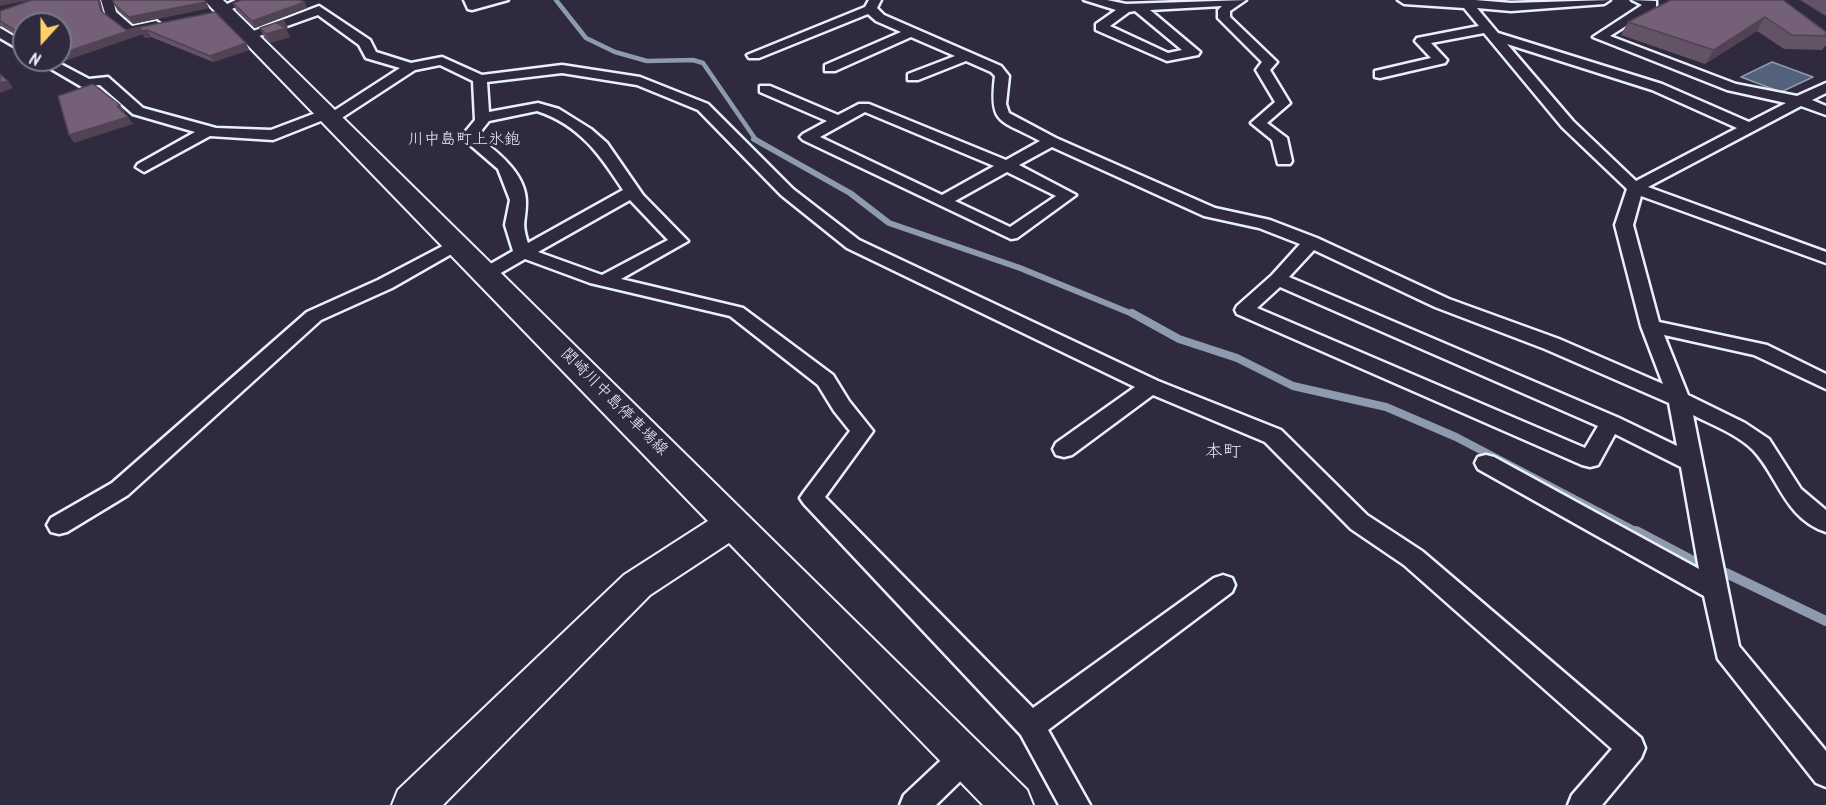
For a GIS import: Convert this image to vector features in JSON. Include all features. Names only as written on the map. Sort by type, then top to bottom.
[{"type":"main road","name":"関崎川中島停車場線","points":[[216,9],[329,116],[1012,805]]},
{"type":"main road","points":[[412,805],[637,585],[732,523]]},
{"type":"street","points":[[107,0],[110,13],[129,30],[171,22]]},
{"type":"street","points":[[216,9],[248,0]]},
{"type":"street","points":[[470,0],[472,6],[502,0]]},
{"type":"street","points":[[1090,0],[1132,8],[1184,2],[1249,0]]},
{"type":"street","points":[[1224,18],[1224,10],[1240,0]]},
{"type":"street","points":[[1404,0],[1468,1],[1511,7],[1604,0]]},
{"type":"street","points":[[1638,0],[1652,4],[1600,37],[1732,87],[1803,102],[1826,111]]},
{"type":"street","points":[[1468,1],[1540,95],[1614,171],[1635,188],[1826,258]]},
{"type":"street","points":[[1184,2],[1201,15],[1224,18],[1270,62],[1263,70],[1283,103],[1258,123],[1279,138],[1284,161]]},
{"type":"street","points":[[754,55],[873,5],[880,18],[996,69],[1002,76],[999,104],[1003,115],[1051,141],[1210,212],[1264,224],[1311,242],[1442,303],[1552,344],[1679,399],[1737,428],[1761,445],[1793,495],[1826,523]]},
{"type":"street","points":[[1132,8],[1193,52],[1167,57],[1101,27],[1132,8]]},
{"type":"street","points":[[246,36],[320,10],[365,43],[371,56],[411,67]]},
{"type":"street","points":[[830,68],[911,32]]},
{"type":"street","points":[[1380,74],[1440,60],[1422,41],[1454,33],[1490,32],[1657,87],[1750,128]]},
{"type":"street","points":[[913,77],[967,56]]},
{"type":"street","points":[[65,72],[87,84],[103,80],[138,111],[208,131],[273,135],[329,116],[411,67],[442,61],[480,79],[538,70],[562,69],[640,81],[703,106],[787,192],[853,244],[1151,386],[1273,436],[1359,522],[1413,558],[1631,747],[1583,805]]},
{"type":"street","points":[[480,79],[482,118],[469,137],[505,167],[518,200],[514,225],[522,252]]},
{"type":"street","points":[[1826,87],[1803,102],[1703,150],[1635,188],[1624,225],[1651,327],[1679,399],[1727,651],[1826,773]]},
{"type":"street","points":[[765,89],[838,120]]},
{"type":"street","points":[[482,118],[538,107],[554,112],[586,132],[602,146],[633,191],[679,241],[604,281]]},
{"type":"street","points":[[864,107],[1005,165],[1068,195],[1011,234],[808,137],[838,120],[864,107]]},
{"type":"street","points":[[144,167],[208,131]]},
{"type":"street","points":[[943,201],[1051,141]]},
{"type":"street","points":[[486,274],[633,191]]},
{"type":"street","points":[[1311,242],[1278,279],[1244,309],[1590,459],[1611,423]]},
{"type":"street","points":[[59,525],[120,489],[314,316],[385,284],[456,244]]},
{"type":"street","points":[[522,252],[604,281],[736,312],[826,380],[841,406],[862,431],[812,498],[1031,726],[1075,805]]},
{"type":"street","points":[[1278,279],[1611,423],[1689,461]]},
{"type":"street","points":[[1651,327],[1760,350],[1826,382]]},
{"type":"street","points":[[1064,449],[1151,386]]},
{"type":"street","points":[[1486,463],[1715,590]]},
{"type":"street","points":[[1031,726],[1223,585]]},
{"type":"street","points":[[915,805],[964,758]]},
{"type":"water","points":[[1772,62],[1813,77],[1781,92],[1741,77]]},
{"type":"building","points":[[32,0],[98,0],[101,11],[126,30],[139,27],[72,50],[72,12],[12,12],[12,28],[0,21],[0,11]]},
{"type":"building","points":[[113,0],[204,0],[206,2],[129,17],[114,4]]},
{"type":"building","points":[[242,0],[299,0],[305,2],[252,21],[233,3]]},
{"type":"building","points":[[1671,0],[1783,0],[1826,32],[1826,36],[1792,35],[1765,17],[1714,50],[1628,22]]},
{"type":"building","points":[[215,12],[246,43],[210,56],[147,30],[142,31],[140,27]]},
{"type":"building","points":[[284,20],[277,23],[286,28],[266,34],[260,28]]},
{"type":"building","points":[[0,74],[8,81],[0,83]]},
{"type":"building","points":[[93,84],[120,105],[117,106],[128,117],[69,135],[58,96]]},
{"type":"waterway","points":[[556,0],[586,38],[615,52],[647,61],[693,60],[703,63],[756,140]]},
{"type":"waterway","points":[[754,139],[850,193],[889,223],[1020,268],[1135,315]]},
{"type":"waterway","points":[[1132,313],[1179,339],[1237,358],[1293,386],[1386,407],[1456,437],[1639,533]]},
{"type":"waterway","points":[[1636,531],[1693,561]]},
{"type":"waterway","points":[[1726,573],[1826,621]]},
{"type":"district","name":"川中島町上氷鉋","points":[[464,141]]},
{"type":"district","name":"本町","points":[[1223,454]]}]
